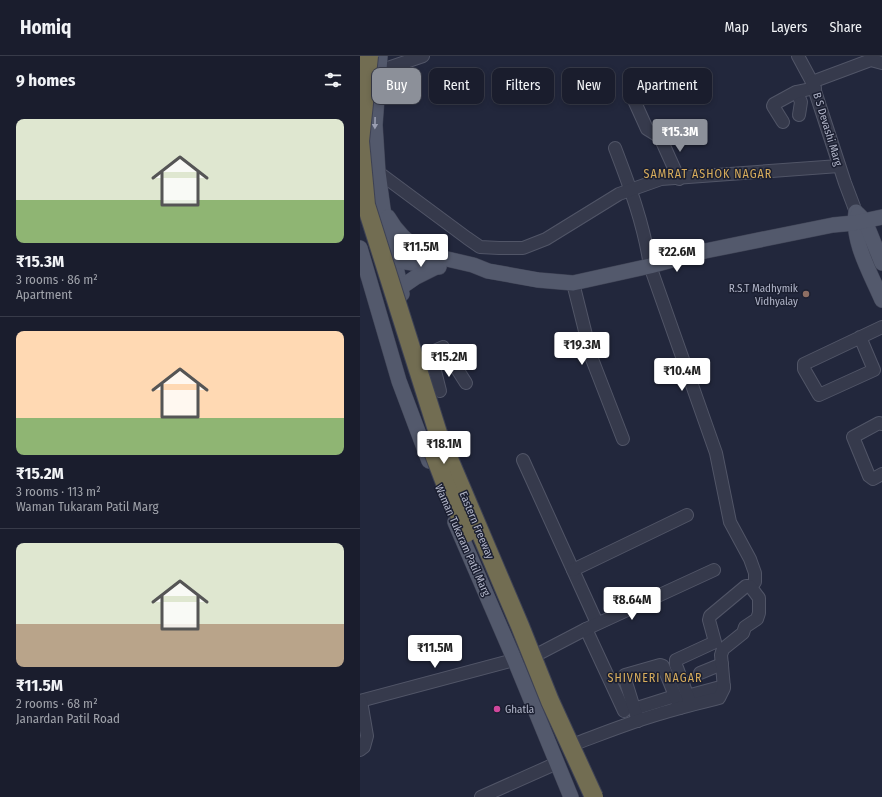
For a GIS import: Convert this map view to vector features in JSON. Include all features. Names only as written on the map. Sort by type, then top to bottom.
[{"type":"highway","name":"Eastern Freeway","points":[[369,56],[360,141],[366,205],[438,433],[520,626],[550,701],[594,797]]},
{"type":"highway","name":"Eastern Freeway","points":[[360,214],[403,368],[445,482],[584,797]]},
{"type":"main road","points":[[379,68],[380,56]]},
{"type":"main road","points":[[377,104],[375,125],[378,172],[383,209],[400,288],[429,369],[443,428],[540,653],[599,797]]},
{"type":"main road","points":[[383,209],[395,229],[406,240],[437,263]]},
{"type":"main road","points":[[360,250],[393,253],[437,263],[473,265],[488,271],[538,280],[573,283],[650,266],[705,251],[858,219],[882,217]]},
{"type":"main road","name":"B S Devashi Marg","points":[[858,219],[868,248],[882,300]]},
{"type":"main road","name":"B S Devashi Marg","points":[[868,248],[882,263]]},
{"type":"main road","name":"Waman Tukaram Patil Marg","points":[[360,250],[411,414],[437,483],[515,661],[571,797]]},
{"type":"main road","points":[[400,288],[437,263]]},
{"type":"street","points":[[388,68],[423,56]]},
{"type":"street","points":[[783,122],[773,106],[797,92],[814,85],[798,56]]},
{"type":"street","name":"B S Devashi Marg","points":[[858,219],[839,166],[814,85],[876,61]]},
{"type":"street","points":[[797,92],[801,99],[800,111],[819,101]]},
{"type":"street","points":[[636,104],[647,129],[660,137],[679,179]]},
{"type":"street","points":[[615,148],[631,190],[647,245],[650,266],[716,453],[730,522],[750,559],[755,582],[751,587]]},
{"type":"street","points":[[378,172],[480,247],[523,248],[546,239],[619,194],[660,179],[679,179],[839,166]]},
{"type":"street","points":[[573,283],[592,359],[623,439]]},
{"type":"street","points":[[860,337],[874,370],[819,395],[804,369],[804,364],[860,337],[882,327]]},
{"type":"street","points":[[440,391],[429,369],[432,352],[443,347],[466,383]]},
{"type":"street","points":[[882,424],[879,423],[853,437],[869,476],[873,479],[882,474]]},
{"type":"street","points":[[523,460],[573,570],[591,626],[629,710],[638,721]]},
{"type":"street","points":[[573,570],[687,515]]},
{"type":"street","points":[[360,750],[364,748],[367,736],[360,701],[515,661],[540,653],[591,626],[714,570]]},
{"type":"street","points":[[576,743],[683,705],[719,698],[724,688],[722,664],[719,646],[709,620],[710,616],[746,586],[751,587],[759,598],[759,613],[757,619],[745,627],[743,633],[738,638],[719,646],[676,660],[683,705]]},
{"type":"street","points":[[700,673],[722,664]]},
{"type":"street","points":[[629,710],[625,675],[660,665],[663,666],[672,697],[683,705]]},
{"type":"street","points":[[629,710],[672,697]]},
{"type":"street","points":[[481,797],[557,763]]},
{"type":"place","name":"R.S.T Madhymik Vidhyalay","points":[[806,294]]},
{"type":"place","name":"Ghatla","points":[[497,709]]},
{"type":"district","name":"SAMRAT ASHOK NAGAR","points":[[708,174]]},
{"type":"district","name":"SHIVNERI NAGAR","points":[[655,678]]}]
